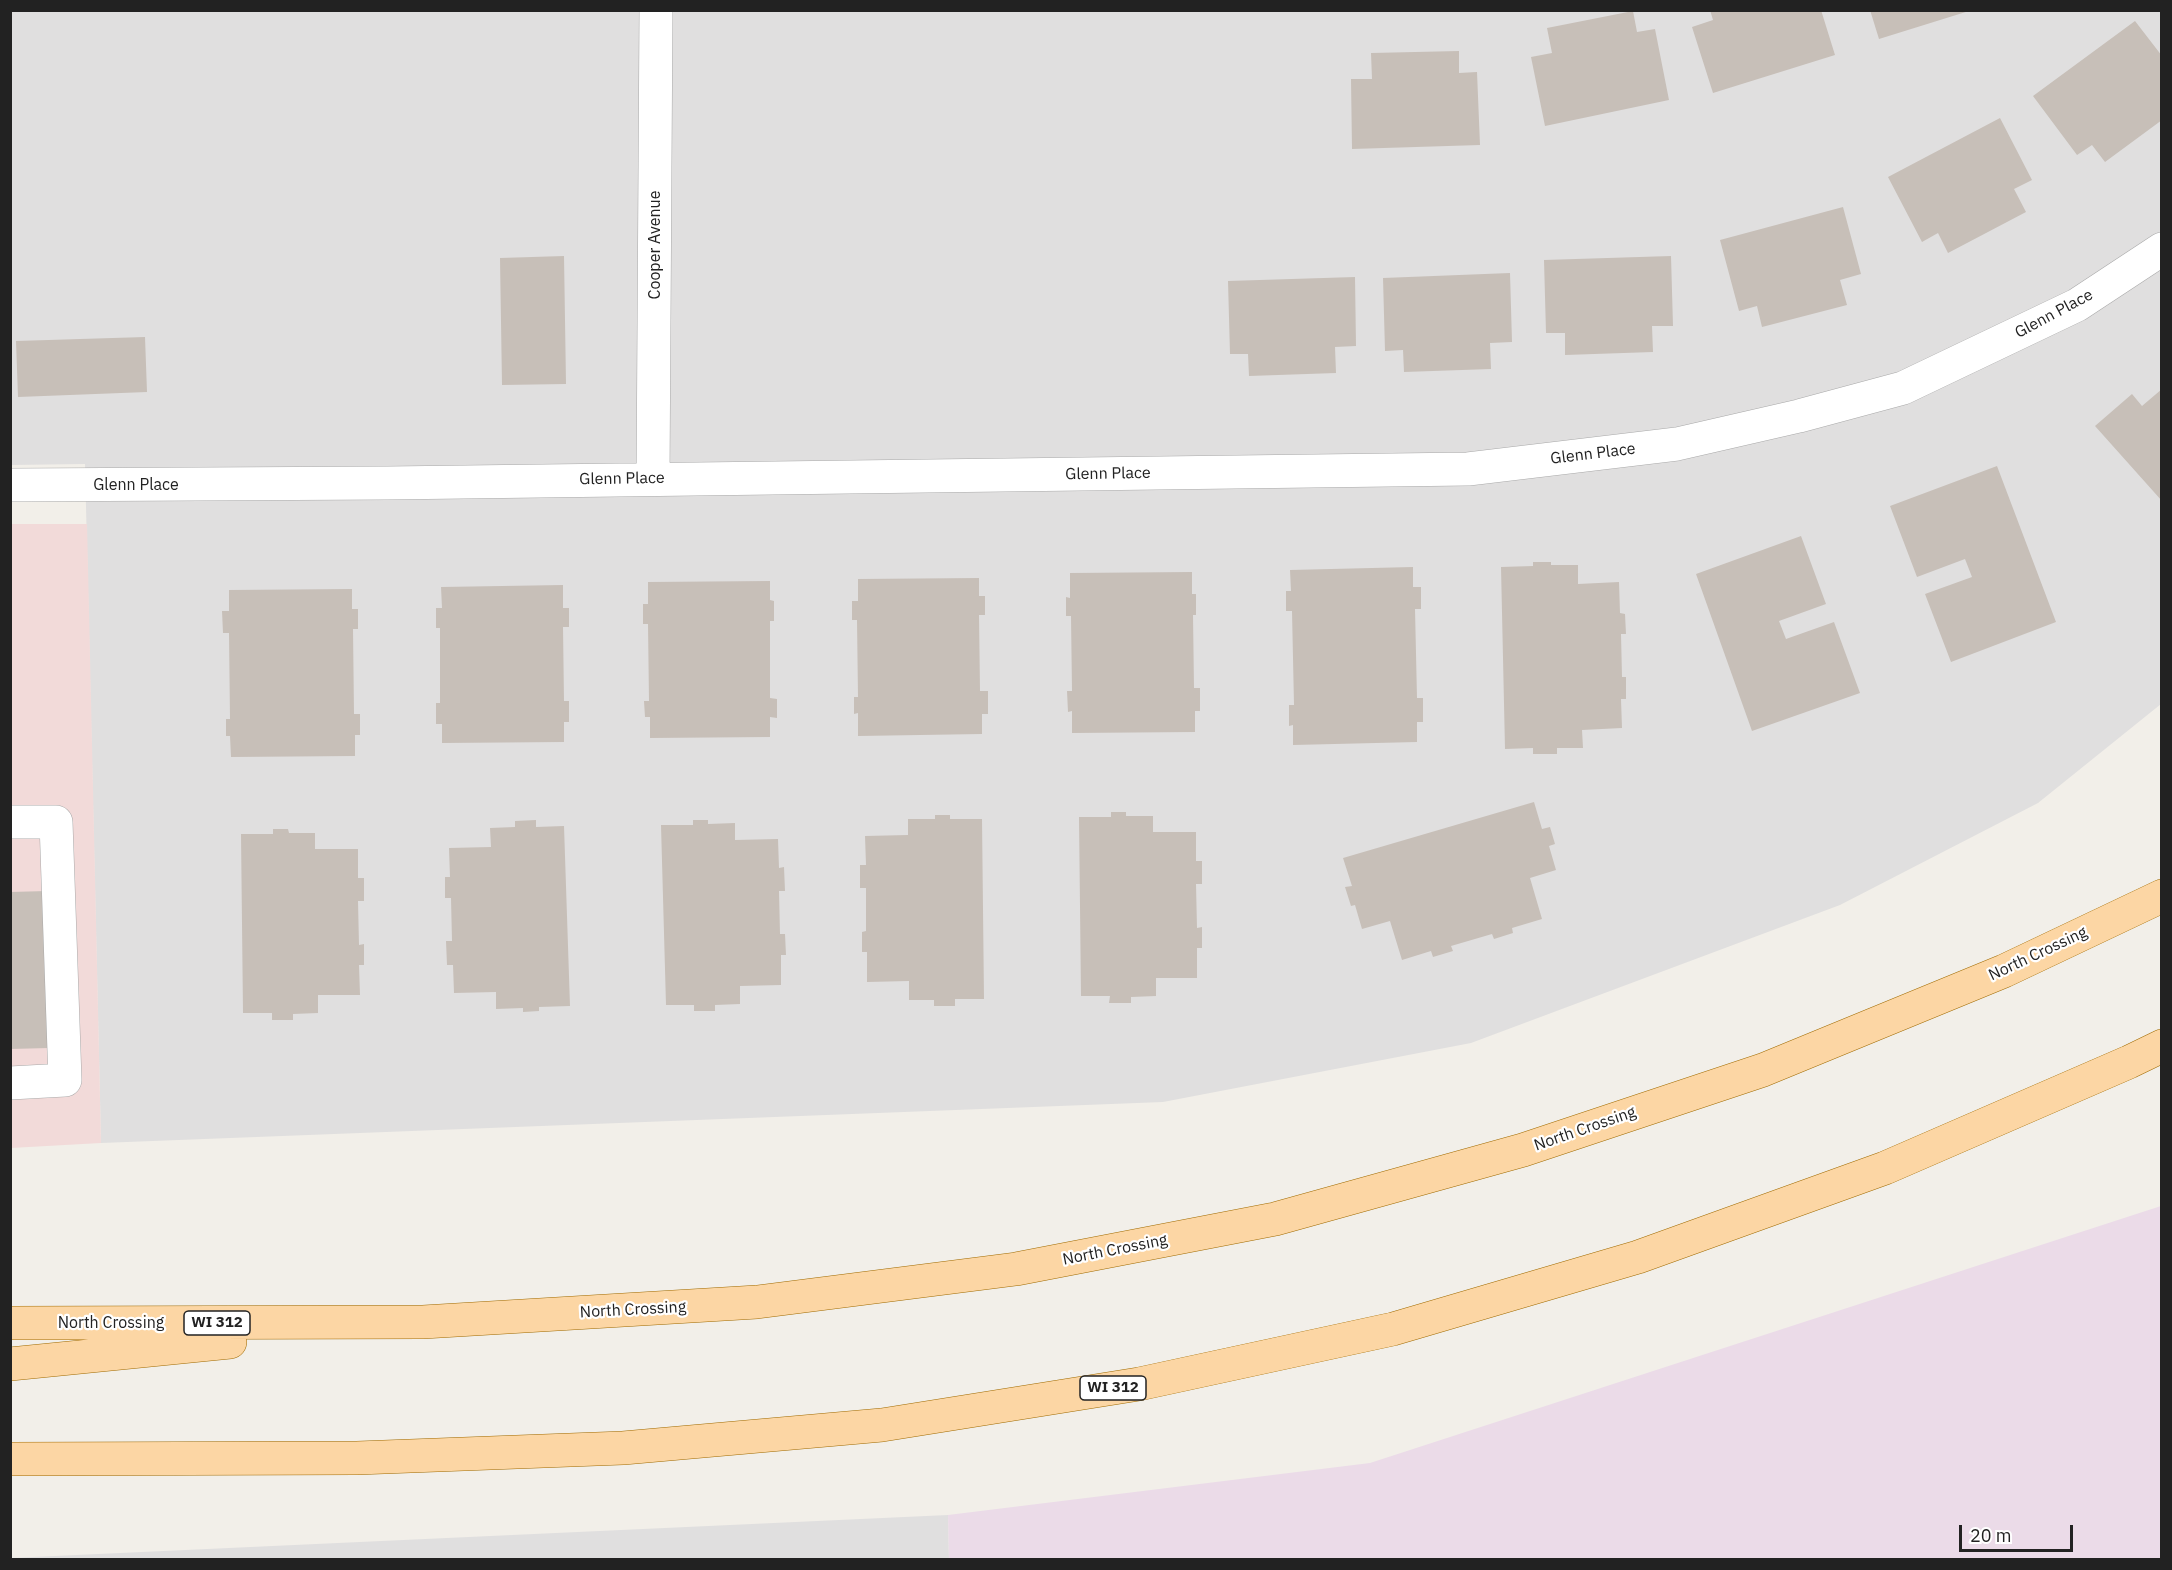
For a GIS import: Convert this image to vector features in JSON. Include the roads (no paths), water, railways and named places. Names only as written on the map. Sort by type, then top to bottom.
[{"type":"main road","name":"North Crossing","points":[[10,1323],[423,1322],[757,1302],[1016,1269],[1275,1218],[1523,1150],[1763,1070],[2004,971],[2162,896]]},
{"type":"main road","name":"WI 312","points":[[10,1459],[357,1458],[623,1448],[882,1425],[1139,1384],[1393,1329],[1638,1257],[1885,1168],[2162,1046]]},
{"type":"main road","points":[[10,1364],[423,1322]]},
{"type":"street","name":"Cooper Avenue","points":[[653,479],[657,10]]},
{"type":"street","name":"Glenn Place","points":[[10,485],[1468,469],[1677,444],[1799,416],[1903,388],[2078,305],[2162,249]]},
{"type":"street","points":[[10,822],[56,822],[65,1080],[10,1083]]}]
